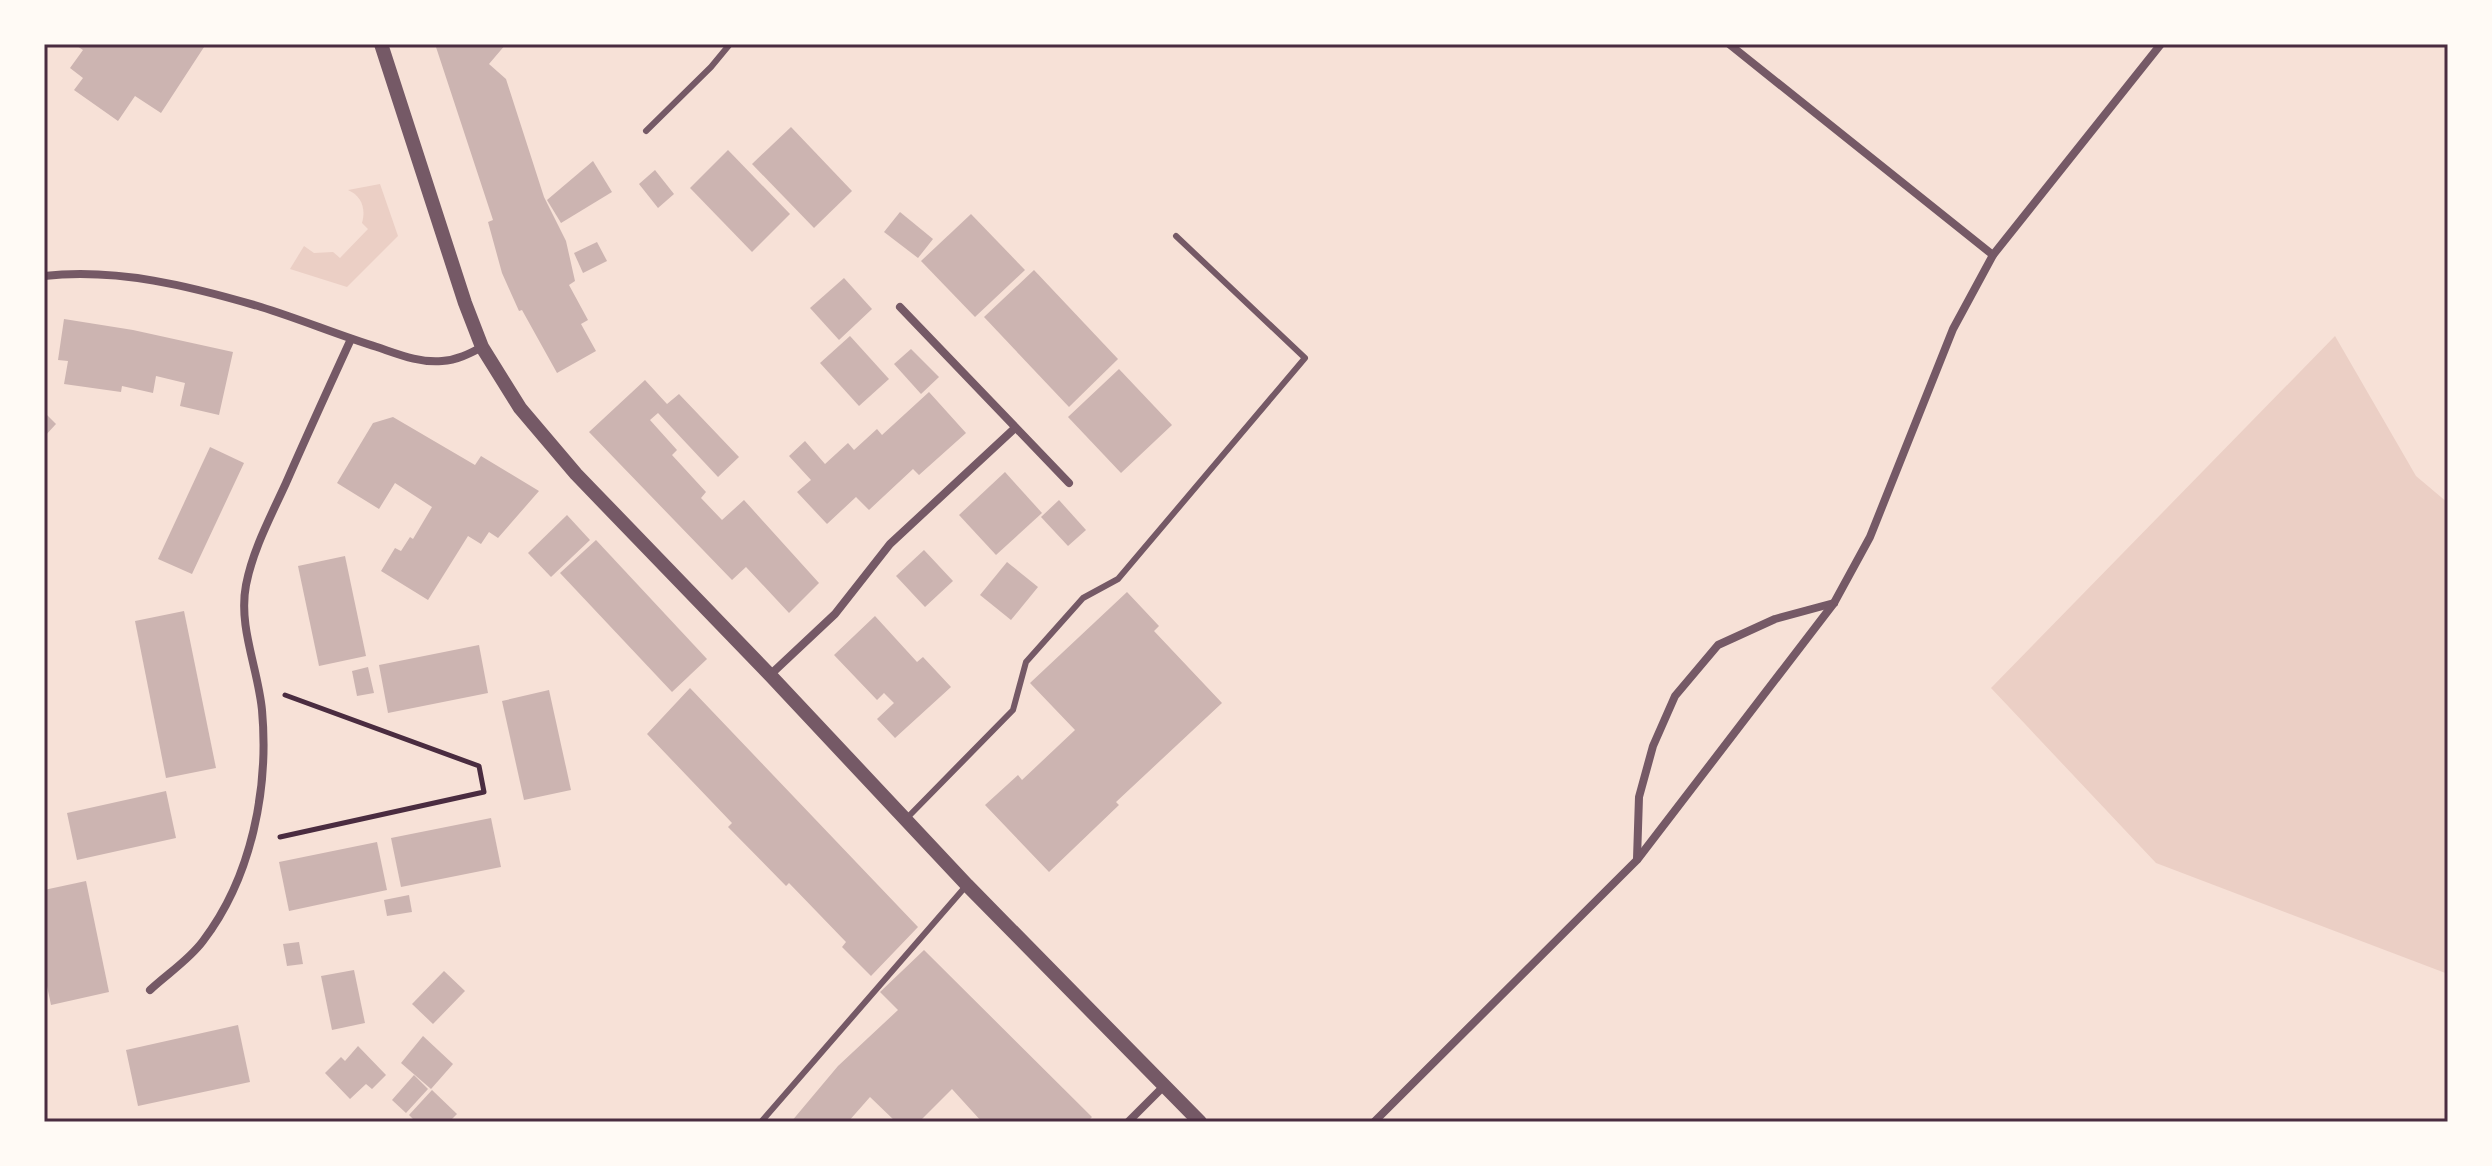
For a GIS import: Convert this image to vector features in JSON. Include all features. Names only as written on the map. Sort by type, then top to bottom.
[{"type":"street","points":[[381,44],[445,250],[482,347],[520,408],[545,439],[967,885],[1200,1122]]},
{"type":"street","points":[[1729,44],[1993,255]]},
{"type":"street","points":[[1374,1122],[1637,860],[1834,603],[1870,537],[1953,329],[1993,255],[2161,44]]},
{"type":"street","points":[[44,276],[140,277],[262,307],[351,339],[427,361],[445,361],[482,347]]},
{"type":"street","points":[[900,307],[1069,483]]},
{"type":"street","points":[[150,990],[204,940],[225,903],[251,844],[260,799],[263,757],[262,709],[244,613],[252,562],[351,339]]},
{"type":"street","points":[[770,675],[835,614],[890,544],[1015,428]]},
{"type":"street","points":[[1637,860],[1639,797],[1653,746],[1675,696],[1718,645],[1775,619],[1834,603]]},
{"type":"street","points":[[1128,1122],[1164,1086]]},
{"type":"lane","points":[[646,131],[730,44]]},
{"type":"lane","points":[[906,819],[1013,710],[1026,662],[1083,598],[1118,579],[1305,358],[1176,236]]},
{"type":"lane","points":[[761,1122],[967,885]]},
{"type":"path","points":[[251,844],[484,792],[479,766],[258,685]]},
{"type":"shaded area","points":[[380,184],[398,236],[347,287],[290,269],[304,246],[314,253],[333,252],[340,258],[368,229],[362,223],[362,204],[348,190]]},
{"type":"shaded area","points":[[2335,336],[2416,476],[2448,503],[2448,974],[2156,863],[1991,688]]},
{"type":"building","points":[[74,44],[206,44],[161,113],[135,96],[118,121],[74,90],[83,78],[70,68],[83,50]]},
{"type":"building","points":[[435,44],[506,44],[489,64],[506,79],[544,197],[566,241],[575,281],[569,285],[588,320],[581,324],[596,351],[557,373],[522,310],[519,311],[502,273],[488,222],[493,220]]},
{"type":"building","points":[[791,127],[852,191],[814,228],[752,164]]},
{"type":"building","points":[[728,150],[790,214],[752,252],[690,188]]},
{"type":"building","points":[[593,161],[612,192],[561,223],[547,200]]},
{"type":"building","points":[[655,170],[674,194],[658,208],[639,184]]},
{"type":"building","points":[[900,212],[933,239],[918,258],[884,232]]},
{"type":"building","points":[[971,214],[1025,270],[975,317],[921,261]]},
{"type":"building","points":[[597,242],[607,261],[583,273],[574,253]]},
{"type":"building","points":[[1034,270],[1118,359],[1069,407],[984,317]]},
{"type":"building","points":[[844,278],[872,309],[839,340],[810,308]]},
{"type":"building","points":[[64,319],[133,330],[233,352],[219,415],[180,406],[185,383],[156,376],[153,393],[122,386],[121,392],[64,384],[68,361],[58,360]]},
{"type":"building","points":[[850,336],[889,379],[859,406],[820,363]]},
{"type":"building","points":[[911,349],[939,377],[921,394],[894,364]]},
{"type":"building","points":[[1119,369],[1172,425],[1121,473],[1068,417]]},
{"type":"building","points":[[645,380],[667,404],[679,394],[739,457],[718,477],[658,413],[650,420],[677,450],[672,455],[706,492],[701,498],[722,520],[744,500],[819,583],[789,613],[746,567],[732,580],[589,432]]},
{"type":"building","points":[[929,392],[966,433],[919,475],[913,469],[869,510],[856,497],[827,524],[797,492],[811,480],[789,456],[805,441],[825,464],[848,443],[854,450],[877,429],[882,435]]},
{"type":"building","points":[[44,412],[56,424],[44,437]]},
{"type":"building","points":[[393,417],[475,465],[481,456],[539,491],[498,538],[489,532],[481,544],[468,536],[428,600],[381,571],[395,548],[401,551],[410,537],[413,539],[432,507],[395,483],[379,509],[337,483],[373,423]]},
{"type":"building","points":[[210,447],[244,463],[192,574],[158,559]]},
{"type":"building","points":[[1005,472],[1042,513],[996,555],[959,515]]},
{"type":"building","points":[[1059,500],[1086,530],[1068,546],[1041,517]]},
{"type":"building","points":[[567,515],[590,540],[551,577],[528,553]]},
{"type":"building","points":[[596,540],[707,659],[672,692],[560,573]]},
{"type":"building","points":[[924,550],[953,581],[925,607],[896,576]]},
{"type":"building","points":[[345,556],[366,656],[319,666],[298,566]]},
{"type":"building","points":[[1007,562],[1038,587],[1011,620],[980,595]]},
{"type":"building","points":[[1127,592],[1159,626],[1154,631],[1222,703],[1116,802],[1119,805],[1049,872],[985,805],[1018,775],[1022,780],[1075,730],[1030,683]]},
{"type":"building","points":[[184,611],[216,768],[166,778],[135,621]]},
{"type":"building","points":[[875,616],[917,662],[923,657],[951,687],[895,738],[877,719],[894,703],[884,693],[877,700],[834,655]]},
{"type":"building","points":[[479,645],[488,693],[388,713],[379,665]]},
{"type":"building","points":[[368,667],[374,693],[357,696],[352,671]]},
{"type":"building","points":[[690,688],[918,927],[871,976],[842,947],[846,942],[789,883],[786,886],[728,827],[732,823],[647,734]]},
{"type":"building","points":[[549,690],[571,790],[524,800],[502,701]]},
{"type":"building","points":[[166,791],[176,838],[77,860],[67,813]]},
{"type":"building","points":[[491,818],[501,867],[401,887],[391,838]]},
{"type":"building","points":[[377,842],[387,890],[289,911],[279,862]]},
{"type":"building","points":[[86,881],[109,992],[51,1005],[44,972],[44,890]]},
{"type":"building","points":[[409,895],[412,912],[387,916],[384,900]]},
{"type":"building","points":[[299,942],[303,964],[287,966],[283,944]]},
{"type":"building","points":[[924,950],[1092,1117],[1087,1122],[982,1122],[952,1089],[919,1122],[896,1122],[870,1097],[848,1122],[791,1122],[838,1066],[898,1010],[880,992]]},
{"type":"building","points":[[354,970],[365,1023],[332,1030],[321,976]]},
{"type":"building","points":[[444,971],[465,991],[433,1024],[412,1004]]},
{"type":"building","points":[[238,1025],[250,1082],[138,1106],[126,1050]]},
{"type":"building","points":[[423,1036],[453,1064],[431,1089],[401,1063]]},
{"type":"building","points":[[358,1046],[386,1075],[372,1089],[366,1084],[350,1099],[325,1073],[341,1057],[345,1061]]},
{"type":"building","points":[[414,1075],[428,1089],[406,1113],[392,1100]]},
{"type":"building","points":[[432,1090],[457,1114],[449,1122],[416,1122],[409,1115]]}]
